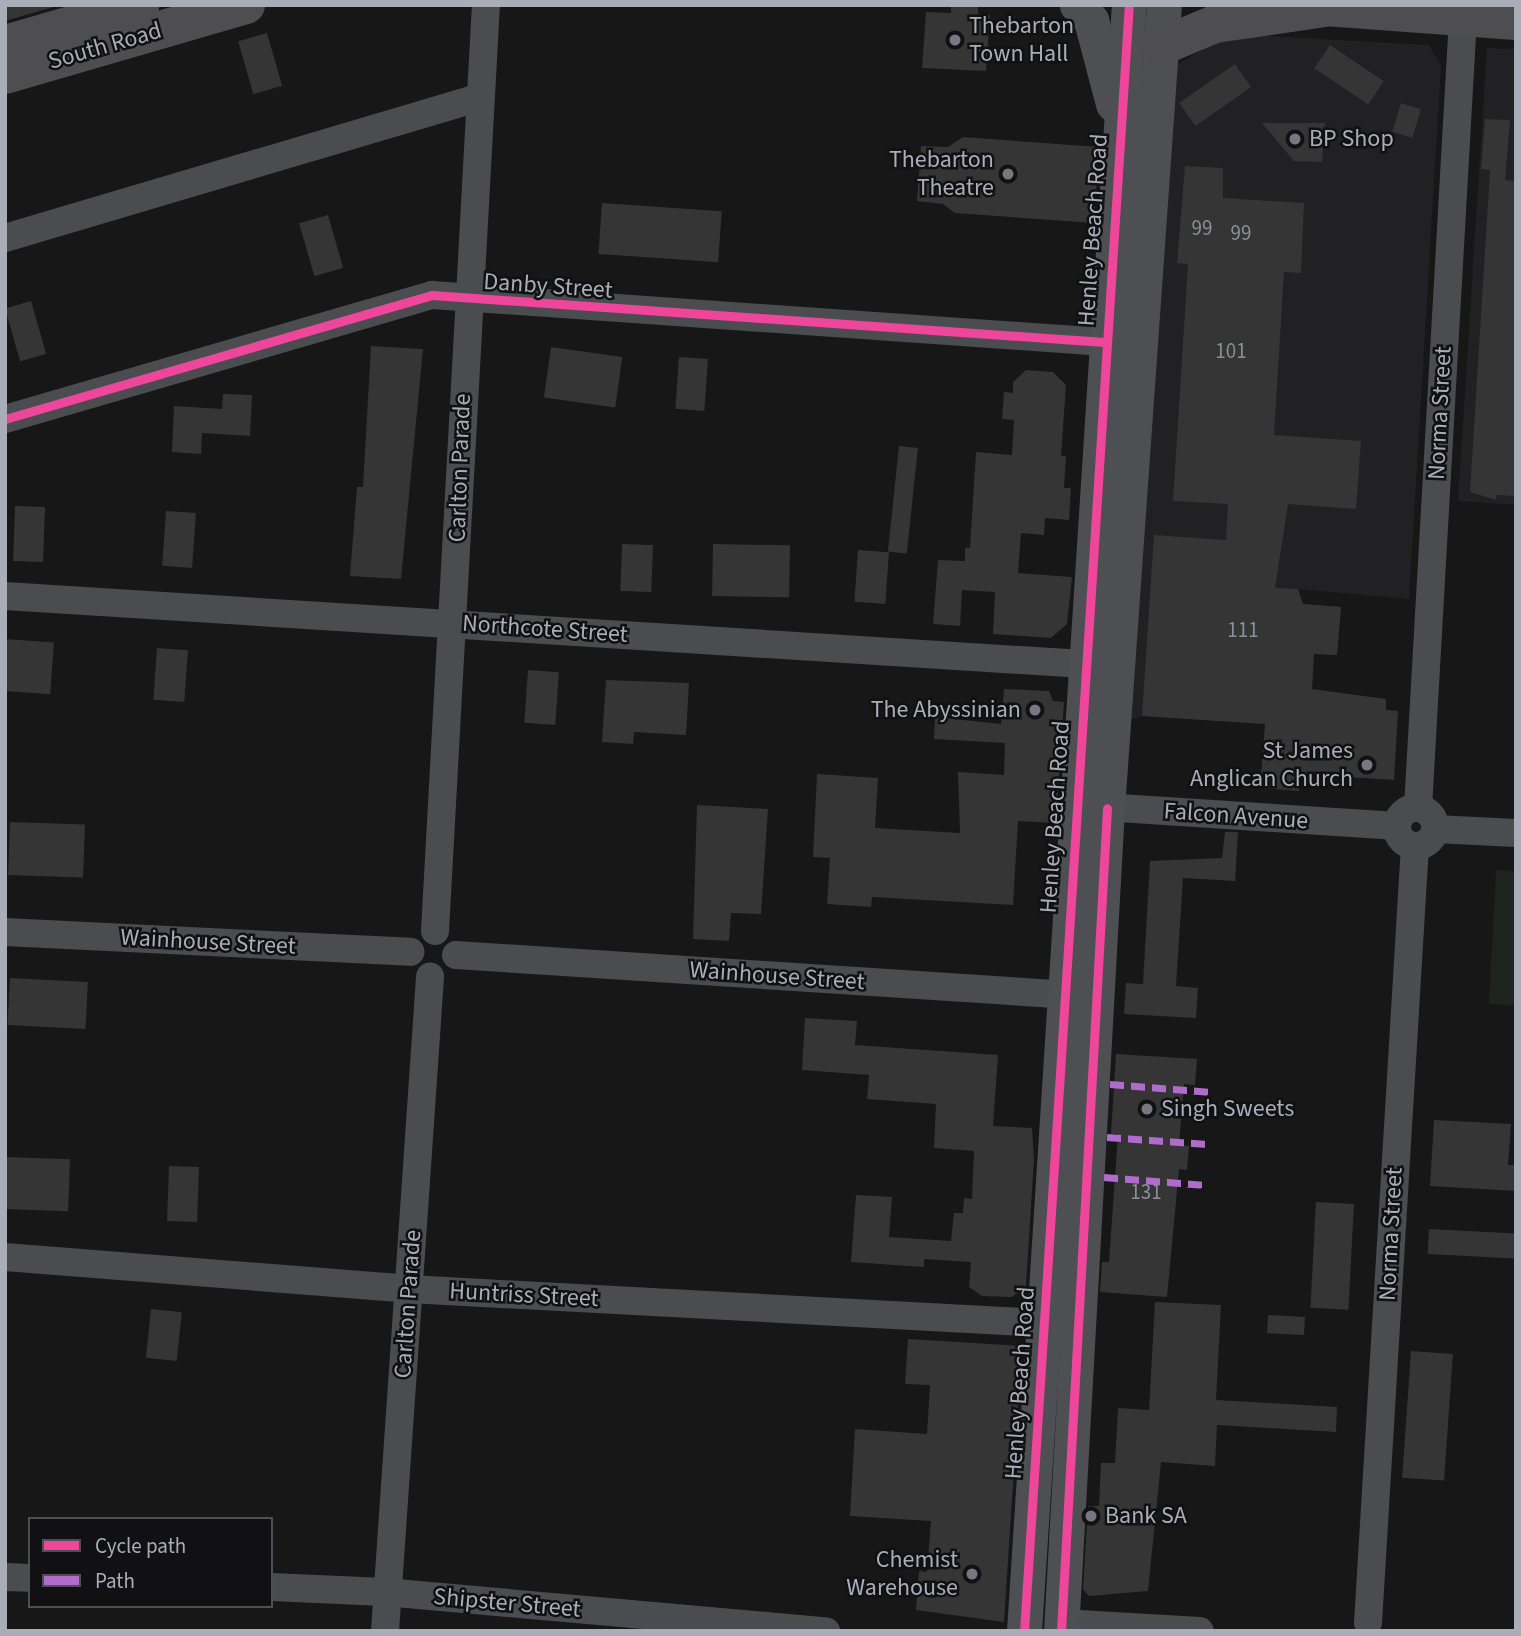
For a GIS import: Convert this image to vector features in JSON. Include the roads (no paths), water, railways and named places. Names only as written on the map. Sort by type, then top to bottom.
[{"type":"highway","name":"South Road","points":[[5,44],[140,5]]},
{"type":"highway","name":"South Road","points":[[5,75],[246,5]]},
{"type":"highway","points":[[1160,47],[1214,24],[1315,6],[1516,21]]},
{"type":"main road","points":[[1077,5],[1091,20],[1120,131]]},
{"type":"main road","name":"Henley Beach Road","points":[[1091,806],[1084,664],[1129,5]]},
{"type":"main road","name":"Henley Beach Road","points":[[1062,1627],[1080,996],[1091,806],[1164,5]]},
{"type":"main road","name":"Henley Beach Road","points":[[1024,1631],[1043,1323],[1080,996]]},
{"type":"street","name":"Carlton Parade","points":[[435,931],[454,623],[467,299],[486,5]]},
{"type":"street","name":"Norma Street","points":[[1366,1628],[1463,18]]},
{"type":"street","points":[[5,237],[480,97]]},
{"type":"street","name":"Danby Street","points":[[5,419],[432,295],[1104,342]]},
{"type":"street","name":"Northcote Street","points":[[5,596],[1084,664]]},
{"type":"street","name":"Falcon Avenue","points":[[1091,806],[1516,833]]},
{"type":"street","points":[[435,931],[454,944],[456,956],[442,975],[430,977],[420,972],[411,952],[424,933],[435,931]]},
{"type":"street","name":"Wainhouse Street","points":[[5,932],[411,952]]},
{"type":"street","name":"Wainhouse Street","points":[[456,956],[1080,996]]},
{"type":"street","name":"Carlton Parade","points":[[385,1631],[385,1592],[430,977]]},
{"type":"street","name":"Huntriss Street","points":[[5,1257],[409,1289],[1043,1323]]},
{"type":"street","points":[[5,1577],[28,1578]]},
{"type":"street","name":"Shipster Street","points":[[273,1587],[385,1592],[826,1631]]},
{"type":"street","points":[[1062,1627],[1200,1631]]},
{"type":"place","name":"Thebarton Town Hall","points":[[955,40]]},
{"type":"place","name":"BP Shop","points":[[1295,139]]},
{"type":"place","name":"Thebarton Theatre","points":[[1008,174]]},
{"type":"place","name":"The Abyssinian","points":[[1035,710]]},
{"type":"place","name":"St James Anglican Church","points":[[1367,765]]},
{"type":"place","name":"Singh Sweets","points":[[1147,1109]]},
{"type":"place","name":"Bank SA","points":[[1091,1516]]},
{"type":"place","name":"Chemist Warehouse","points":[[972,1574]]}]
